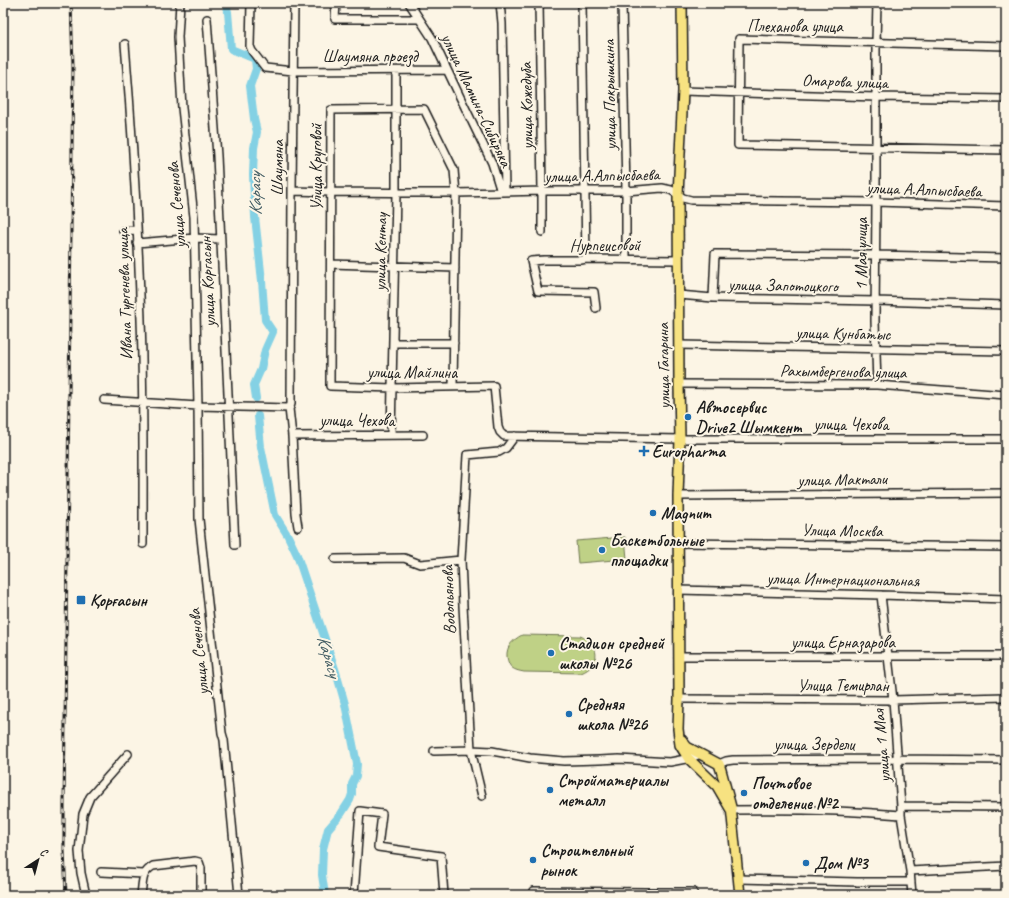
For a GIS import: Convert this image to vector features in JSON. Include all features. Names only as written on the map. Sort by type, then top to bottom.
[{"type":"main road","name":"улица Гагарина","points":[[682,3],[683,91],[678,195],[680,439],[678,496],[678,729],[680,745],[688,758],[700,770],[721,784]]},
{"type":"main road","name":"улица Гагарина","points":[[678,729],[687,747],[718,764],[721,770],[721,784],[731,810]]},
{"type":"main road","points":[[700,770],[703,764],[710,759]]},
{"type":"main road","points":[[731,810],[740,895]]},
{"type":"street","name":"улица Сеченова","points":[[180,3],[178,36],[182,108],[195,238],[199,519],[222,733],[224,740],[239,895]]},
{"type":"street","name":"Шаумяна проезд","points":[[251,3],[250,46],[265,68],[293,71],[447,70]]},
{"type":"street","name":"Шаумяна","points":[[294,3],[290,406],[298,528]]},
{"type":"street","points":[[336,3],[335,19],[419,19]]},
{"type":"street","name":"улица Мамина-Сибиряка","points":[[409,3],[432,38],[492,163],[503,192]]},
{"type":"street","points":[[500,3],[502,23],[503,192]]},
{"type":"street","name":"улица Кожедуба","points":[[539,3],[542,232]]},
{"type":"street","points":[[582,3],[586,259]]},
{"type":"street","name":"улица Покрышкина","points":[[622,3],[626,259]]},
{"type":"street","name":"1 Мая улица","points":[[877,3],[875,321],[877,385]]},
{"type":"street","name":"улица Коргасын","points":[[207,19],[217,156],[235,544]]},
{"type":"street","name":"Плеханова улица","points":[[1006,46],[739,39],[738,145],[1006,150]]},
{"type":"street","name":"Ивана Тургенева улица","points":[[125,44],[129,89],[140,296],[143,544]]},
{"type":"street","name":"улица Кентау","points":[[392,435],[396,192],[396,71]]},
{"type":"street","name":"Омарова улица","points":[[683,91],[876,97],[1006,98]]},
{"type":"street","name":"Улица Круговой","points":[[330,386],[331,110],[424,109],[454,170],[456,193],[453,387]]},
{"type":"street","name":"улица А.Алпысбаева","points":[[292,191],[456,193],[626,191],[662,188],[671,190],[683,198],[691,200],[876,202],[1006,206]]},
{"type":"street","points":[[123,231],[137,230]]},
{"type":"street","points":[[138,243],[195,238],[220,239]]},
{"type":"street","points":[[713,298],[715,254],[876,255],[1006,258]]},
{"type":"street","name":"Нурпеисовой","points":[[596,308],[594,292],[538,291],[531,262],[544,260],[586,259],[678,260]]},
{"type":"street","points":[[331,264],[455,268]]},
{"type":"street","name":"улица Запотоцкого","points":[[678,295],[713,298],[1006,305]]},
{"type":"street","points":[[393,343],[454,343]]},
{"type":"street","name":"улица Кунбатыс","points":[[679,344],[1006,351]]},
{"type":"street","name":"Рахымбергенова улица","points":[[679,384],[877,385],[1006,395]]},
{"type":"street","name":"улица Майлина","points":[[330,386],[393,388],[494,386],[498,427],[504,436]]},
{"type":"street","points":[[104,400],[228,407],[290,406]]},
{"type":"street","name":"улица Чехова","points":[[292,436],[423,435]]},
{"type":"street","name":"улица Чехова","points":[[504,436],[680,439],[1006,439]]},
{"type":"street","name":"Водопьянова","points":[[482,796],[471,750],[463,606],[461,560],[467,455],[499,452],[506,448],[515,436]]},
{"type":"street","name":"улица Мактали","points":[[678,496],[1006,493]]},
{"type":"street","name":"Улица Москва","points":[[678,543],[1006,547]]},
{"type":"street","points":[[335,559],[404,558],[420,564],[461,560]]},
{"type":"street","name":"улица Интернациональная","points":[[678,590],[1006,599]]},
{"type":"street","name":"улица 1 Мая","points":[[881,595],[893,700],[901,815],[910,871],[912,895]]},
{"type":"street","name":"улица Ерназарова","points":[[679,656],[1006,656]]},
{"type":"street","name":"Улица Темирлан","points":[[679,699],[893,700],[1006,697]]},
{"type":"street","points":[[434,751],[492,751],[530,758],[564,761],[620,759],[670,762],[695,757],[700,754]]},
{"type":"street","points":[[86,895],[81,873],[79,851],[83,814],[90,797],[128,754]]},
{"type":"street","name":"улица Зердели","points":[[718,764],[733,760],[1006,760]]},
{"type":"street","points":[[901,806],[1006,807]]},
{"type":"street","points":[[731,810],[760,809],[838,811],[901,815]]},
{"type":"street","points":[[354,895],[360,811],[382,814],[378,847],[440,856],[444,895]]},
{"type":"street","points":[[141,895],[144,874],[147,869],[153,866],[195,861],[199,862],[201,868],[201,895]]},
{"type":"street","points":[[910,871],[1006,866]]},
{"type":"street","points":[[101,872],[144,874]]},
{"type":"street","points":[[739,879],[911,882]]},
{"type":"street","points":[[534,891],[693,892]]},
{"type":"green space","name":"Баскетбольные площадки","points":[[625,537],[627,559],[578,563],[576,541]]},
{"type":"green space","name":"Стадион средней школы №26","points":[[522,635],[580,636],[587,639],[592,644],[596,654],[595,660],[593,665],[581,673],[524,672],[517,670],[510,666],[507,653],[511,644]]},
{"type":"waterway","name":"Карасу","points":[[226,3],[231,49],[255,59],[256,69],[250,86],[257,132],[254,148],[253,175],[255,217],[265,320],[273,332],[265,350],[261,369],[254,385],[256,398]]},
{"type":"waterway","name":"Карасу","points":[[258,416],[261,447],[275,515],[288,536],[297,555],[336,672],[345,704],[357,764],[356,776],[352,784],[352,794],[350,800],[341,814],[328,829],[323,849],[322,875],[325,895]]},
{"type":"railway","points":[[66,895],[64,805],[73,66],[71,3]]},
{"type":"place","name":"Автосервис Drive2 Шымкент","points":[[688,417]]},
{"type":"place","name":"Europharma","points":[[644,451]]},
{"type":"place","name":"Magnum","points":[[653,513]]},
{"type":"place","name":"Баскетбольные площадки","points":[[602,550]]},
{"type":"place","name":"Қорғасын","points":[[81,600]]},
{"type":"place","name":"Стадион средней школы №26","points":[[551,653]]},
{"type":"place","name":"Средняя школа №26","points":[[569,714]]},
{"type":"place","name":"Стройматериалы металл","points":[[550,790]]},
{"type":"place","name":"Почтовое отделение №2","points":[[744,793]]},
{"type":"place","name":"Строительный рынок","points":[[533,860]]},
{"type":"place","name":"Дом №3","points":[[806,863]]}]
